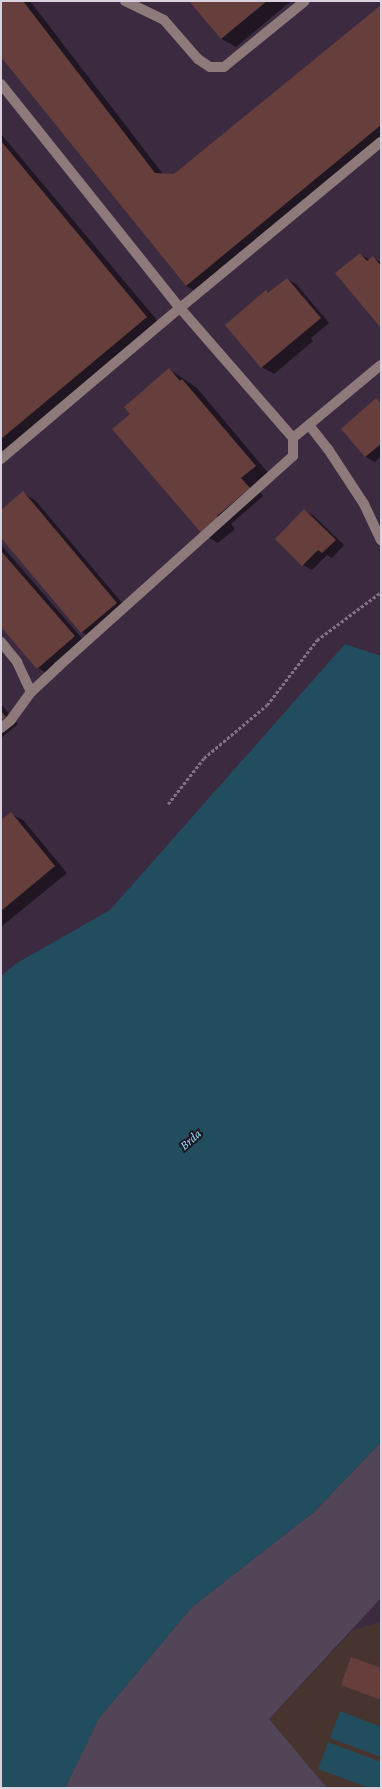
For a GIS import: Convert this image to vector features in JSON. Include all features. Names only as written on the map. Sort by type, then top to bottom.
[{"type":"lane","points":[[125,1],[164,20],[198,59],[210,67],[224,67],[304,1]]},
{"type":"lane","points":[[1,84],[180,308],[294,438],[293,456],[31,692],[11,720],[1,728]]},
{"type":"lane","points":[[1,459],[180,308],[381,142]]},
{"type":"lane","points":[[294,438],[381,364]]},
{"type":"lane","points":[[309,425],[328,449],[364,504],[381,540]]},
{"type":"lane","points":[[1,642],[17,662],[31,692]]},
{"type":"path","points":[[168,804],[204,758],[267,705],[317,640],[381,592]]},
{"type":"shaded area","points":[[381,1442],[381,1598],[269,1719],[327,1788],[65,1788],[99,1718],[192,1607],[315,1511]]},
{"type":"shaded area","points":[[381,1622],[381,1788],[327,1788],[269,1719],[353,1630]]},
{"type":"water","name":"Brda","points":[[345,644],[381,656],[381,1442],[315,1511],[192,1607],[99,1718],[65,1788],[1,1788],[1,976],[17,963],[110,910]]},
{"type":"water","points":[[340,1711],[381,1727],[381,1757],[330,1738]]},
{"type":"water","points":[[328,1742],[381,1762],[380,1788],[370,1788],[318,1769]]},
{"type":"building","points":[[1,1],[23,1],[155,173],[174,174],[381,5],[381,125],[186,286],[1,57]]},
{"type":"building","points":[[189,1],[267,1],[221,39]]},
{"type":"building","points":[[1,141],[147,317],[1,439]]},
{"type":"building","points":[[360,253],[367,261],[373,256],[381,266],[381,328],[335,273]]},
{"type":"building","points":[[287,278],[321,318],[261,368],[225,325],[266,290],[268,293]]},
{"type":"building","points":[[169,368],[180,381],[182,379],[256,466],[241,478],[250,488],[217,516],[221,520],[203,535],[112,429],[130,414],[124,407]]},
{"type":"building","points":[[376,398],[381,403],[381,444],[365,457],[341,429]]},
{"type":"building","points":[[23,491],[117,603],[81,633],[1,538],[1,510]]},
{"type":"building","points":[[304,509],[336,540],[322,553],[318,550],[302,566],[275,539]]},
{"type":"building","points":[[1,551],[75,636],[37,669],[1,627]]},
{"type":"building","points":[[1,711],[6,717],[1,721]]},
{"type":"building","points":[[11,812],[55,866],[1,911],[1,820]]},
{"type":"building","points":[[351,1657],[381,1668],[381,1700],[341,1685]]}]
